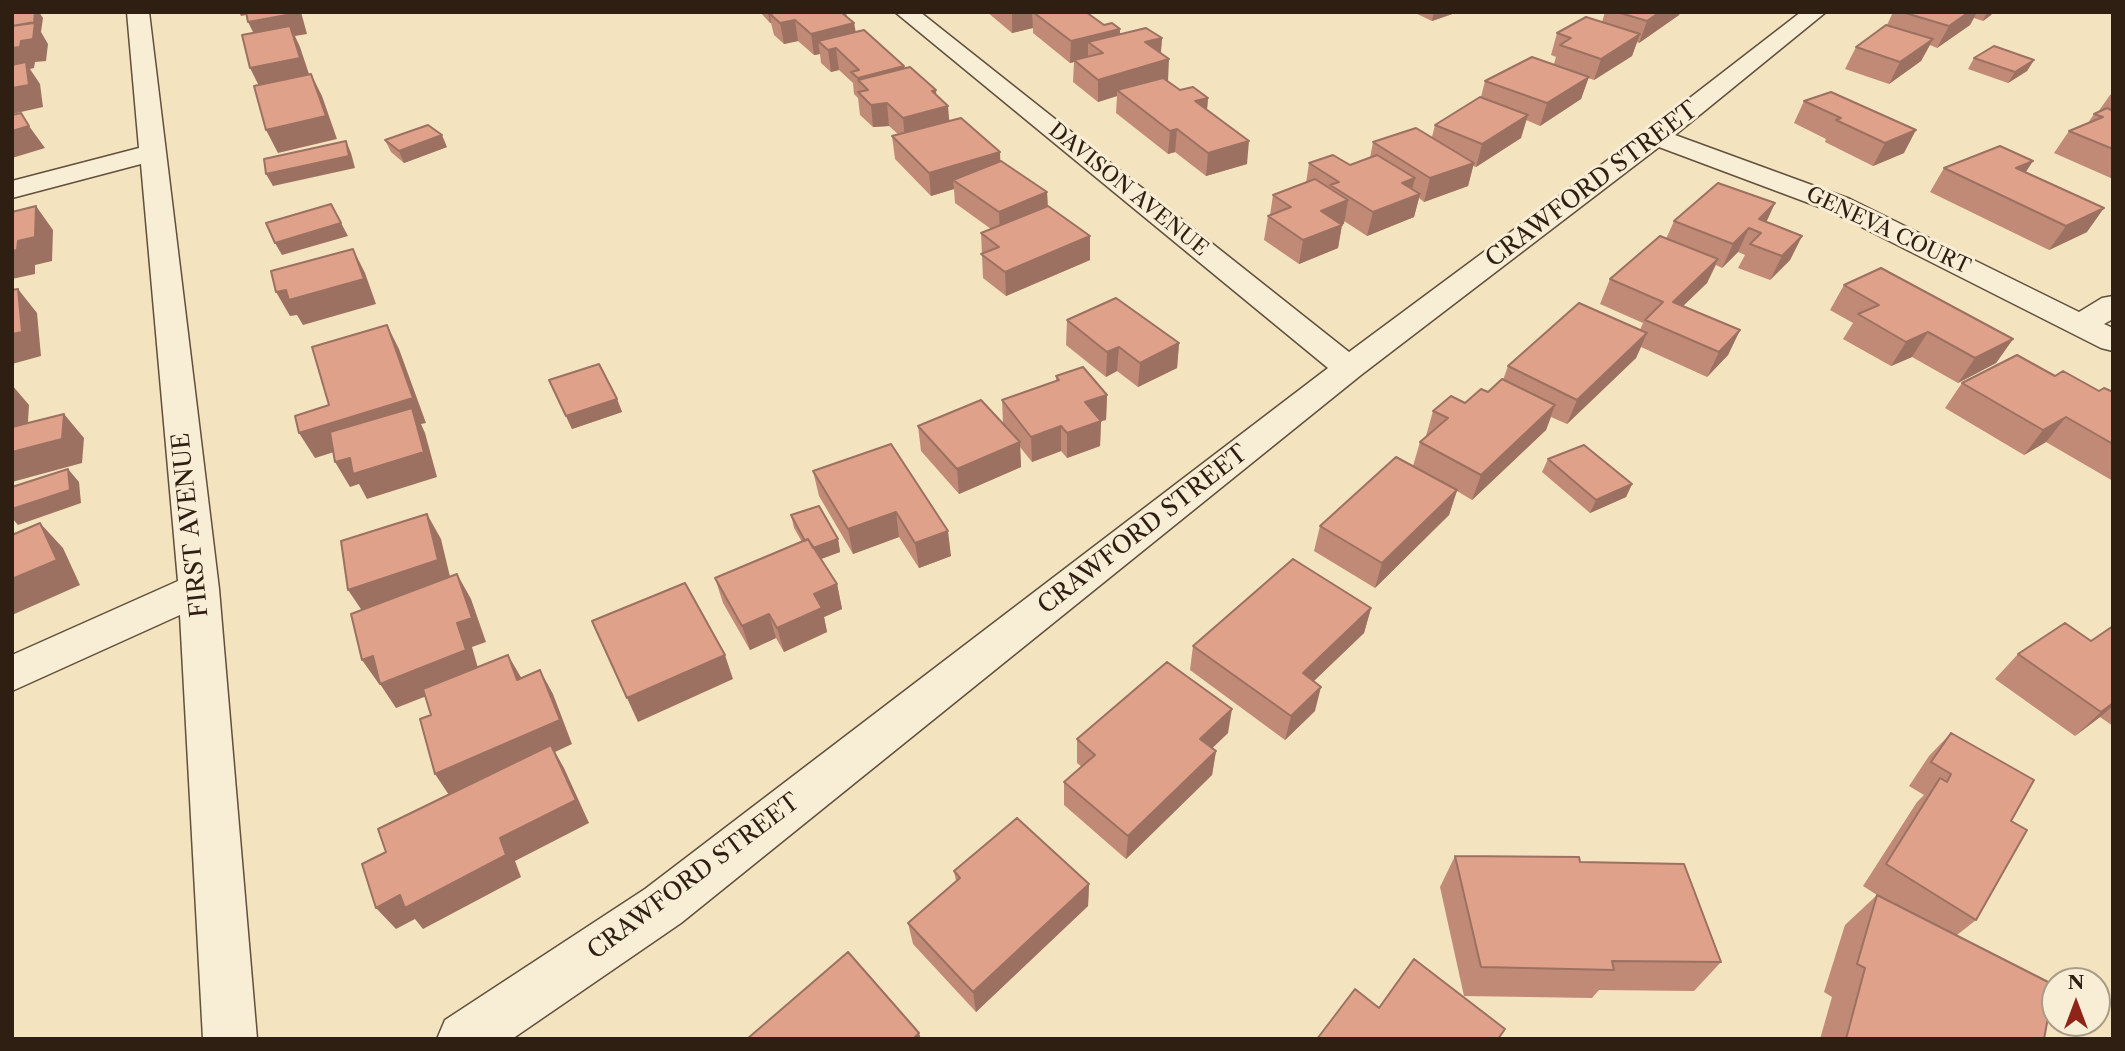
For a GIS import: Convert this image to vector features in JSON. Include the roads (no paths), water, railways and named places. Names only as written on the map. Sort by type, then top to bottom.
[{"type":"street","name":"FIRST AVENUE","points":[[138,12],[199,589],[230,1039]]},
{"type":"street","name":"DAVISON AVENUE","points":[[906,12],[1349,368]]},
{"type":"street","name":"CRAWFORD STREET","points":[[464,1039],[663,906],[1349,368],[1656,137],[1815,12]]},
{"type":"street","name":"GENEVA COURT","points":[[1656,137],[1840,205],[2113,341]]},
{"type":"street","points":[[12,190],[153,153]]},
{"type":"street","points":[[2081,324],[2113,304]]},
{"type":"street","points":[[12,674],[199,589]]}]
